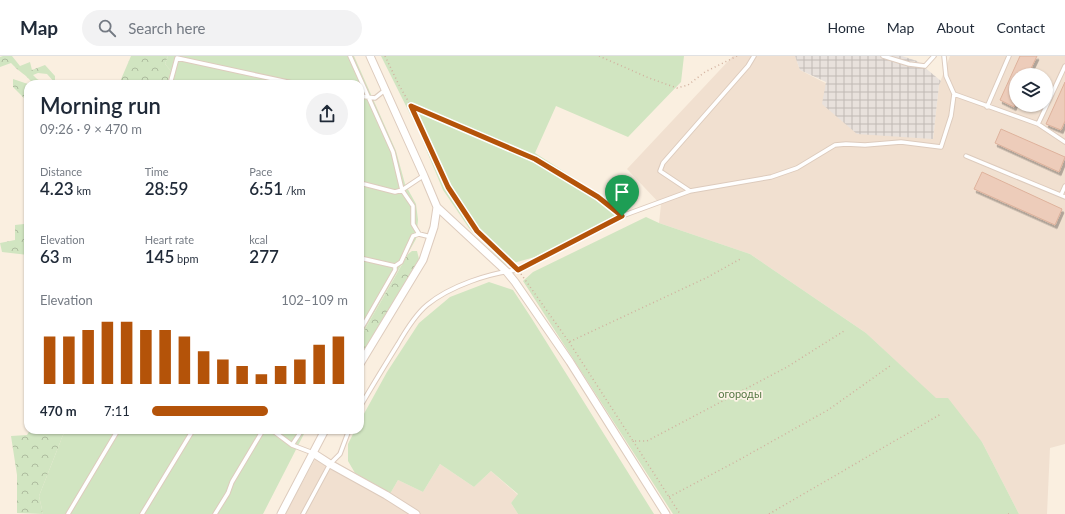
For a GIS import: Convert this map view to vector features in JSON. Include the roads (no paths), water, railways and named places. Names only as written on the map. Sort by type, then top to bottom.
[{"type":"street","points":[[370,56],[424,176],[436,207],[506,271],[515,282],[543,321],[666,514]]},
{"type":"street","points":[[364,357],[423,260],[434,227],[436,207]]},
{"type":"street","points":[[281,514],[323,434]]},
{"type":"street","points":[[314,453],[330,464],[386,495],[416,514]]},
{"type":"lane","points":[[350,56],[361,80]]},
{"type":"lane","points":[[690,191],[660,171],[663,163],[748,66],[754,56]]},
{"type":"lane","points":[[883,56],[909,64],[925,66],[934,56]]},
{"type":"lane","points":[[364,400],[411,323],[427,305],[453,289],[506,271],[518,270],[622,216],[690,191],[771,177],[797,168],[835,145],[865,145],[901,142],[941,147],[951,116],[954,94],[946,76],[944,56]]},
{"type":"lane","points":[[987,107],[1009,56]]},
{"type":"lane","points":[[171,80],[177,58],[279,80]]},
{"type":"lane","points":[[1038,124],[1065,66]]},
{"type":"lane","points":[[364,87],[393,152],[402,190],[413,206],[413,224],[419,234]]},
{"type":"lane","points":[[364,97],[375,98],[385,90]]},
{"type":"lane","points":[[954,94],[1038,124],[1065,142]]},
{"type":"lane","points":[[966,156],[1063,196],[1065,186]]},
{"type":"lane","points":[[364,184],[396,192],[402,190],[424,176]]},
{"type":"lane","points":[[364,324],[395,270],[395,266],[401,262],[413,236],[419,234],[431,236]]},
{"type":"lane","points":[[364,259],[395,266]]},
{"type":"lane","points":[[68,514],[116,434]]},
{"type":"lane","points":[[142,514],[191,434]]},
{"type":"lane","points":[[215,514],[261,434]]},
{"type":"lane","points":[[277,434],[292,445],[314,453]]},
{"type":"lane","points":[[292,445],[299,434]]},
{"type":"lane","points":[[302,514],[330,464],[340,454],[348,434]]},
{"type":"park label","name":"огороды","points":[[740,393]]}]
